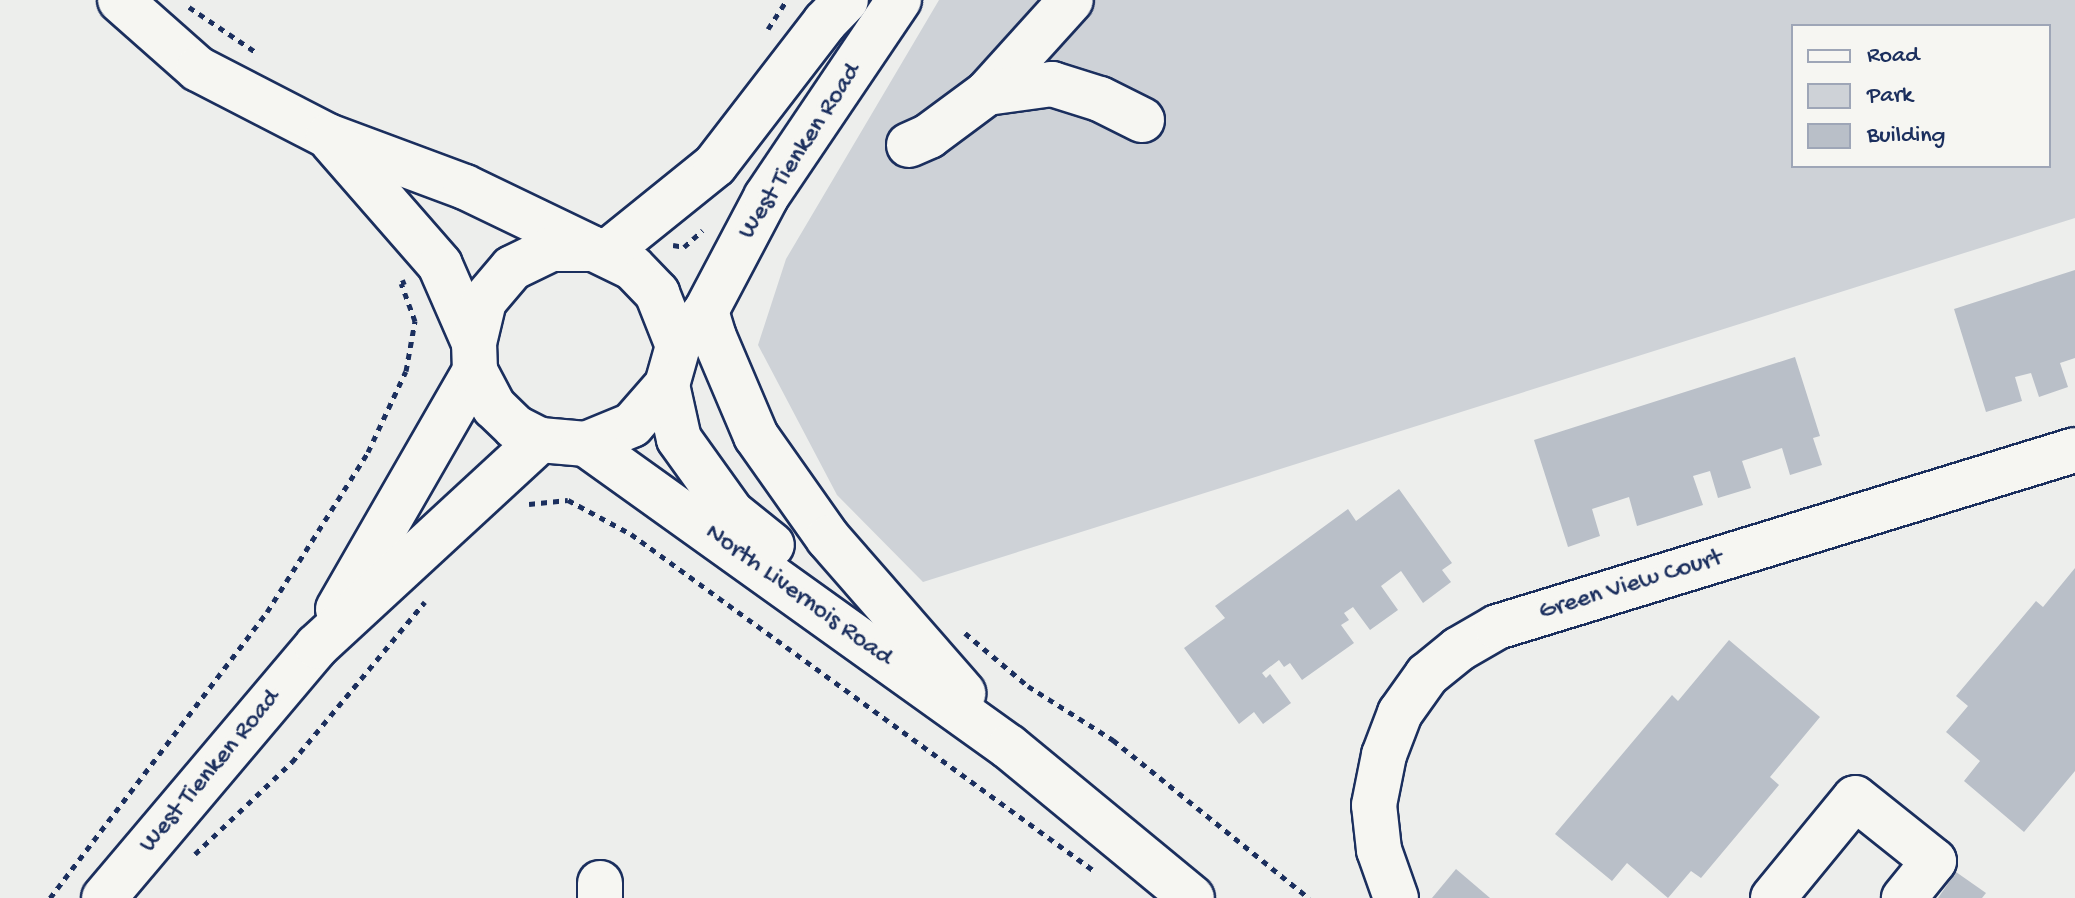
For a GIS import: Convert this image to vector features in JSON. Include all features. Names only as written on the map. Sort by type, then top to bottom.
[{"type":"main road","points":[[120,0],[198,69],[328,136],[465,187],[633,268],[657,293],[672,366],[632,425],[586,444],[540,440],[515,427],[494,407],[440,265],[328,136]]},
{"type":"main road","name":"West Tienken Road","points":[[600,251],[715,165],[825,22],[846,0]]},
{"type":"main road","name":"West Tienken Road","points":[[672,366],[706,311],[766,197],[899,0]]},
{"type":"main road","points":[[909,145],[929,136],[987,93],[1071,0]]},
{"type":"main road","points":[[987,93],[1052,84],[1100,99],[1142,120]]},
{"type":"main road","points":[[474,357],[484,301],[512,268],[551,249],[600,251]]},
{"type":"main road","points":[[706,311],[756,436],[828,538],[907,628]]},
{"type":"main road","name":"West Tienken Road","points":[[317,646],[474,357]]},
{"type":"main road","name":"North Livernois Road","points":[[672,366],[679,439],[732,513],[771,545],[836,588],[907,628],[1009,747]]},
{"type":"main road","name":"West Tienken Road","points":[[104,898],[317,646],[540,440]]},
{"type":"main road","name":"North Livernois Road","points":[[586,444],[1009,747],[1192,898]]},
{"type":"main road","name":"Green View Court","points":[[1396,898],[1379,850],[1374,805],[1384,755],[1409,701],[1427,675],[1459,649],[1497,627],[2075,450]]},
{"type":"main road","points":[[1773,898],[1855,798],[1934,861],[1904,898]]},
{"type":"path","points":[[180,0],[269,62]]},
{"type":"path","points":[[762,38],[787,0]]},
{"type":"path","points":[[50,898],[194,711],[312,545],[368,452],[406,371],[415,321],[401,283],[440,265]]},
{"type":"path","points":[[525,506],[536,501],[568,500],[631,534],[1098,874]]},
{"type":"path","points":[[191,858],[292,762],[429,597]]},
{"type":"path","points":[[955,624],[1028,686],[1113,740],[1156,773],[1309,898]]},
{"type":"green space","points":[[939,0],[2075,0],[2075,218],[923,582],[837,495],[758,345],[786,259]]},
{"type":"building","points":[[2075,270],[2075,358],[2060,363],[2068,387],[2039,397],[2031,373],[2015,377],[2022,401],[1986,412],[1954,309]]},
{"type":"building","points":[[1795,357],[1820,436],[1813,438],[1822,465],[1790,475],[1782,448],[1742,461],[1751,488],[1718,498],[1710,471],[1693,476],[1703,505],[1637,526],[1629,497],[1592,509],[1600,536],[1568,547],[1534,440]]},
{"type":"building","points":[[1399,489],[1452,563],[1442,570],[1451,582],[1423,603],[1401,571],[1381,586],[1398,610],[1370,630],[1353,607],[1344,613],[1349,620],[1341,625],[1354,643],[1302,680],[1290,663],[1284,667],[1279,660],[1262,673],[1266,678],[1270,674],[1291,703],[1263,724],[1254,712],[1239,724],[1184,648],[1225,618],[1215,606],[1348,509],[1356,521]]},
{"type":"building","points":[[2075,568],[2075,771],[2024,832],[1964,781],[1980,761],[1946,732],[1968,706],[1956,696],[2036,601],[2043,607]]},
{"type":"building","points":[[1729,640],[1820,717],[1770,777],[1779,785],[1701,878],[1691,871],[1668,898],[1627,863],[1612,881],[1555,834],[1672,695],[1678,701]]},
{"type":"building","points":[[1456,869],[1490,898],[1432,898]]},
{"type":"building","points":[[1956,872],[1986,893],[1982,898],[1938,898]]}]
